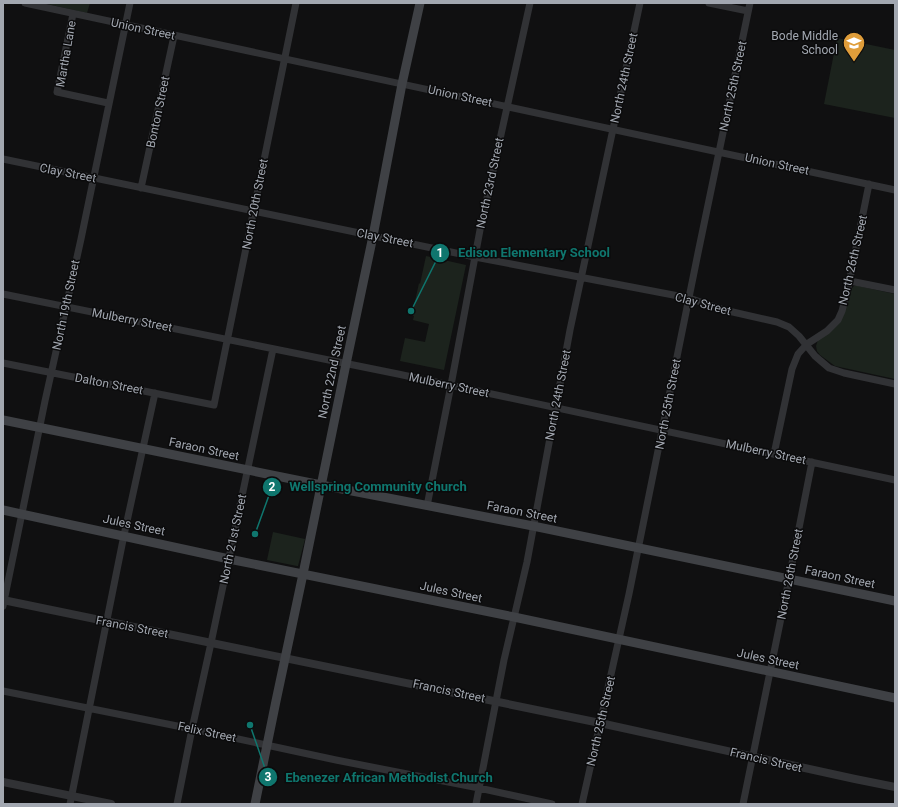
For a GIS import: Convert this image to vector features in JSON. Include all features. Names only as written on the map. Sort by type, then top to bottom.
[{"type":"main road","name":"North 22nd Street","points":[[255,804],[373,236],[402,84],[420,3]]},
{"type":"main road","name":"Faraon Street","points":[[3,420],[321,485],[638,547],[895,601]]},
{"type":"main road","name":"Jules Street","points":[[3,510],[124,535],[229,559],[514,617],[895,698]]},
{"type":"street","name":"Union Street","points":[[25,3],[895,190]]},
{"type":"street","name":"North 19th Street","points":[[3,602],[130,3]]},
{"type":"street","name":"North 20th Street","points":[[214,404],[296,3]]},
{"type":"street","name":"North 23rd Street","points":[[427,506],[475,257],[530,3]]},
{"type":"street","name":"North 24th Street","points":[[476,804],[533,526],[570,330],[640,3]]},
{"type":"street","points":[[709,3],[748,11]]},
{"type":"street","name":"North 25th Street","points":[[582,804],[619,639],[750,3]]},
{"type":"street","name":"Martha Lane","points":[[73,14],[57,92],[108,103]]},
{"type":"street","name":"Bonton Street","points":[[141,188],[174,36]]},
{"type":"street","name":"Clay Street","points":[[3,159],[475,257],[689,298],[724,310],[777,322],[789,327],[807,344]]},
{"type":"street","name":"North 26th Street","points":[[774,454],[792,369],[798,354],[807,344],[827,331],[838,320],[842,311],[850,281],[869,184]]},
{"type":"street","points":[[850,281],[895,290]]},
{"type":"street","name":"Mulberry Street","points":[[3,294],[451,385],[895,480]]},
{"type":"street","points":[[807,344],[815,356],[829,368],[844,373],[895,384]]},
{"type":"street","name":"North 21st Street","points":[[177,804],[274,349]]},
{"type":"street","name":"Dalton Street","points":[[3,363],[214,404]]},
{"type":"street","points":[[71,800],[124,535],[155,393]]},
{"type":"street","name":"North 26th Street","points":[[743,804],[812,462]]},
{"type":"street","name":"Francis Street","points":[[3,602],[496,701],[895,787]]},
{"type":"street","name":"Felix Street","points":[[3,691],[552,804]]},
{"type":"street","points":[[3,782],[71,800],[111,804]]},
{"type":"shaded area","points":[[90,3],[87,13],[47,4]]},
{"type":"shaded area","points":[[837,38],[895,50],[895,118],[824,104]]},
{"type":"shaded area","points":[[426,256],[466,265],[444,370],[400,361],[405,338],[425,342],[429,324],[413,320],[414,316],[412,315]]},
{"type":"shaded area","points":[[854,286],[895,294],[895,379],[835,366],[817,351],[816,346],[818,340],[836,326],[851,289]]},
{"type":"shaded area","points":[[273,532],[305,539],[298,566],[267,560]]},
{"type":"place","name":"Bode Middle School","points":[[854,62]]},
{"type":"place","name":"Edison Elementary School","points":[[411,311]]},
{"type":"place","name":"Wellspring Community Church","points":[[255,534]]},
{"type":"place","name":"Ebenezer African Methodist Church","points":[[250,725]]}]
